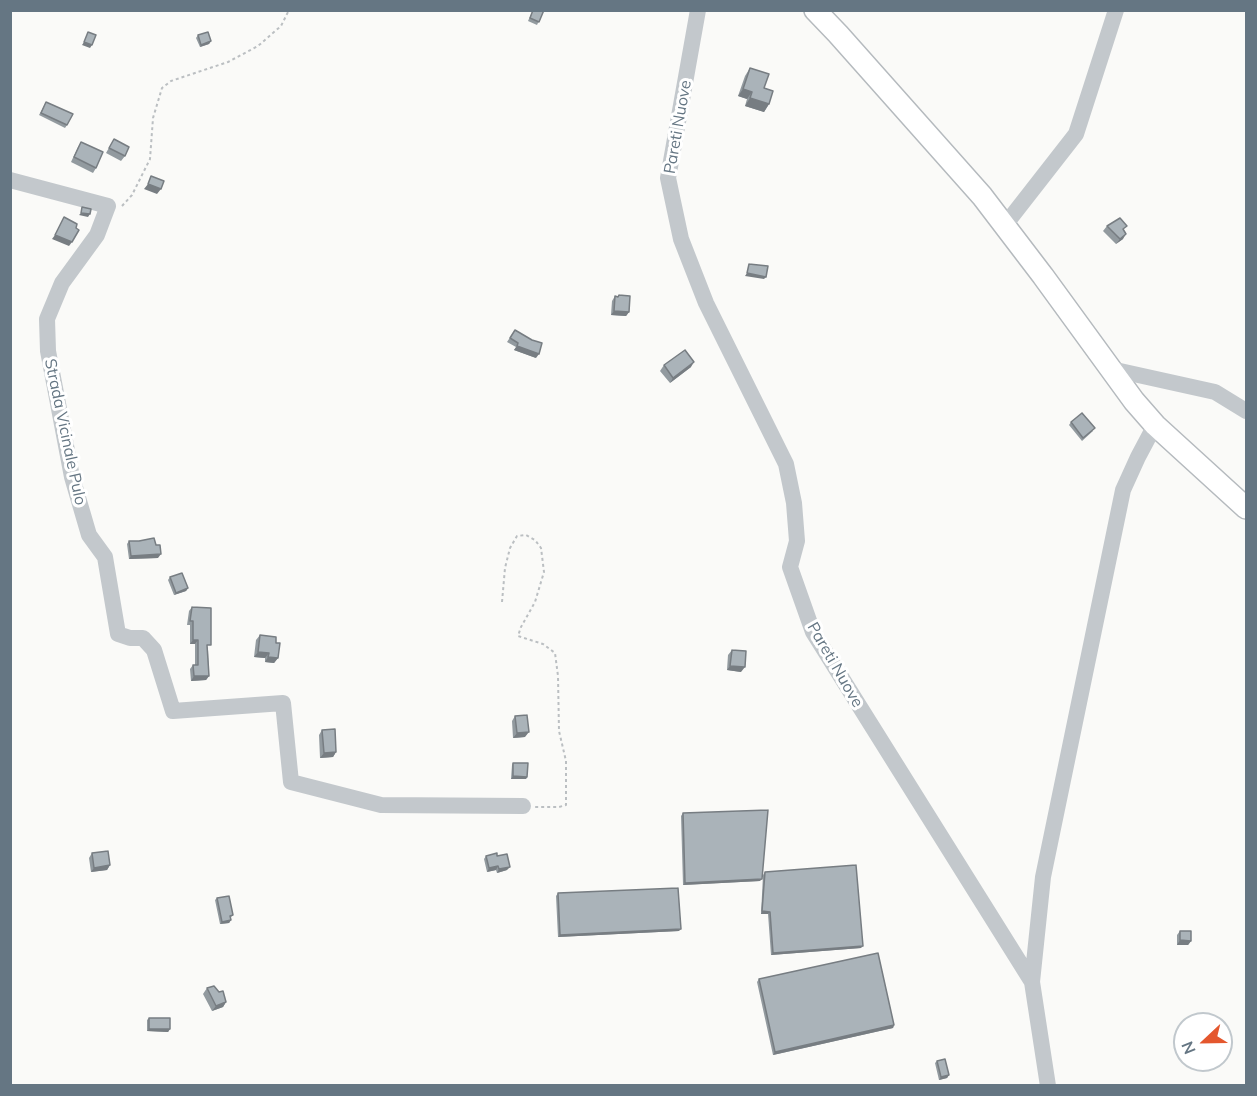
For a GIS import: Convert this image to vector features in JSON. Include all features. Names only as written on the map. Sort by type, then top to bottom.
[{"type":"main road","points":[[815,10],[982,196],[1155,425],[1246,508]]},
{"type":"street","name":"Pareti Nuove","points":[[698,10],[668,178],[681,239],[706,303],[786,464],[794,503],[797,541],[790,567],[813,632],[1032,982],[1048,1086]]},
{"type":"street","points":[[1005,225],[1076,135],[1116,10]]},
{"type":"street","points":[[10,180],[108,206]]},
{"type":"street","name":"Strada Vicinale Pulo","points":[[108,206],[96,235],[62,283],[47,320],[48,351],[72,477],[89,535],[105,557],[118,634],[130,638],[143,638],[154,650],[173,711],[282,703],[291,782],[381,805],[523,806]]},
{"type":"street","points":[[1111,369],[1215,392],[1246,411]]},
{"type":"street","points":[[1032,982],[1043,876],[1123,490],[1155,425]]},
{"type":"path","points":[[108,206],[116,209],[124,205],[142,177],[150,159],[153,118],[162,88],[171,81],[228,62],[258,46],[281,26],[289,10]]},
{"type":"path","points":[[502,602],[505,568],[510,548],[517,536],[526,535],[535,540],[540,548],[544,572],[535,602],[518,636],[543,644],[555,653],[558,676],[559,731],[566,761],[567,784],[566,805],[559,807],[523,806]]},
{"type":"building","points":[[533,10],[544,10],[539,22],[530,18]]},
{"type":"building","points":[[88,32],[96,35],[92,45],[84,42]]},
{"type":"building","points":[[208,32],[211,41],[201,45],[198,35]]},
{"type":"building","points":[[750,68],[769,74],[764,88],[773,91],[769,104],[750,98],[752,92],[743,89]]},
{"type":"building","points":[[46,102],[73,114],[67,125],[41,113]]},
{"type":"building","points":[[114,139],[129,147],[125,156],[109,148]]},
{"type":"building","points":[[81,142],[103,152],[96,168],[74,157]]},
{"type":"building","points":[[151,176],[164,181],[161,189],[148,184]]},
{"type":"building","points":[[82,207],[91,209],[90,214],[81,213]]},
{"type":"building","points":[[64,217],[77,224],[76,228],[79,230],[72,242],[55,235]]},
{"type":"building","points":[[1120,218],[1127,226],[1123,229],[1126,234],[1120,239],[1107,226]]},
{"type":"building","points":[[749,264],[768,266],[766,277],[747,273]]},
{"type":"building","points":[[615,296],[630,296],[629,312],[614,311]]},
{"type":"building","points":[[515,330],[542,343],[539,354],[517,346],[518,343],[510,338]]},
{"type":"building","points":[[685,350],[694,362],[673,378],[664,365]]},
{"type":"building","points":[[1082,413],[1095,428],[1083,438],[1071,422]]},
{"type":"building","points":[[154,538],[156,545],[160,545],[161,554],[131,556],[129,541]]},
{"type":"building","points":[[182,573],[188,588],[176,593],[170,577]]},
{"type":"building","points":[[192,607],[211,608],[211,645],[207,645],[209,676],[194,676],[193,665],[198,665],[198,640],[193,640],[193,621],[190,621]]},
{"type":"building","points":[[260,635],[276,637],[276,643],[280,643],[278,658],[268,657],[269,653],[258,652]]},
{"type":"building","points":[[732,650],[746,651],[745,667],[730,666]]},
{"type":"building","points":[[527,715],[529,732],[517,733],[515,716]]},
{"type":"building","points":[[335,729],[336,752],[324,753],[322,730]]},
{"type":"building","points":[[513,763],[528,763],[527,777],[513,776]]},
{"type":"building","points":[[768,810],[762,879],[685,883],[683,813]]},
{"type":"building","points":[[108,851],[110,865],[94,868],[92,853]]},
{"type":"building","points":[[497,853],[497,856],[507,854],[510,867],[489,868],[486,856]]},
{"type":"building","points":[[856,865],[863,946],[773,953],[770,912],[762,911],[765,872]]},
{"type":"building","points":[[678,888],[681,929],[560,935],[558,893]]},
{"type":"building","points":[[229,896],[233,915],[230,916],[231,920],[222,922],[217,898]]},
{"type":"building","points":[[1180,931],[1191,931],[1191,941],[1180,940]]},
{"type":"building","points":[[878,953],[894,1025],[775,1052],[759,979]]},
{"type":"building","points":[[214,986],[219,992],[223,991],[226,1002],[216,1006],[207,988]]},
{"type":"building","points":[[149,1018],[170,1018],[170,1029],[149,1029]]},
{"type":"building","points":[[945,1059],[949,1075],[941,1077],[937,1061]]}]
